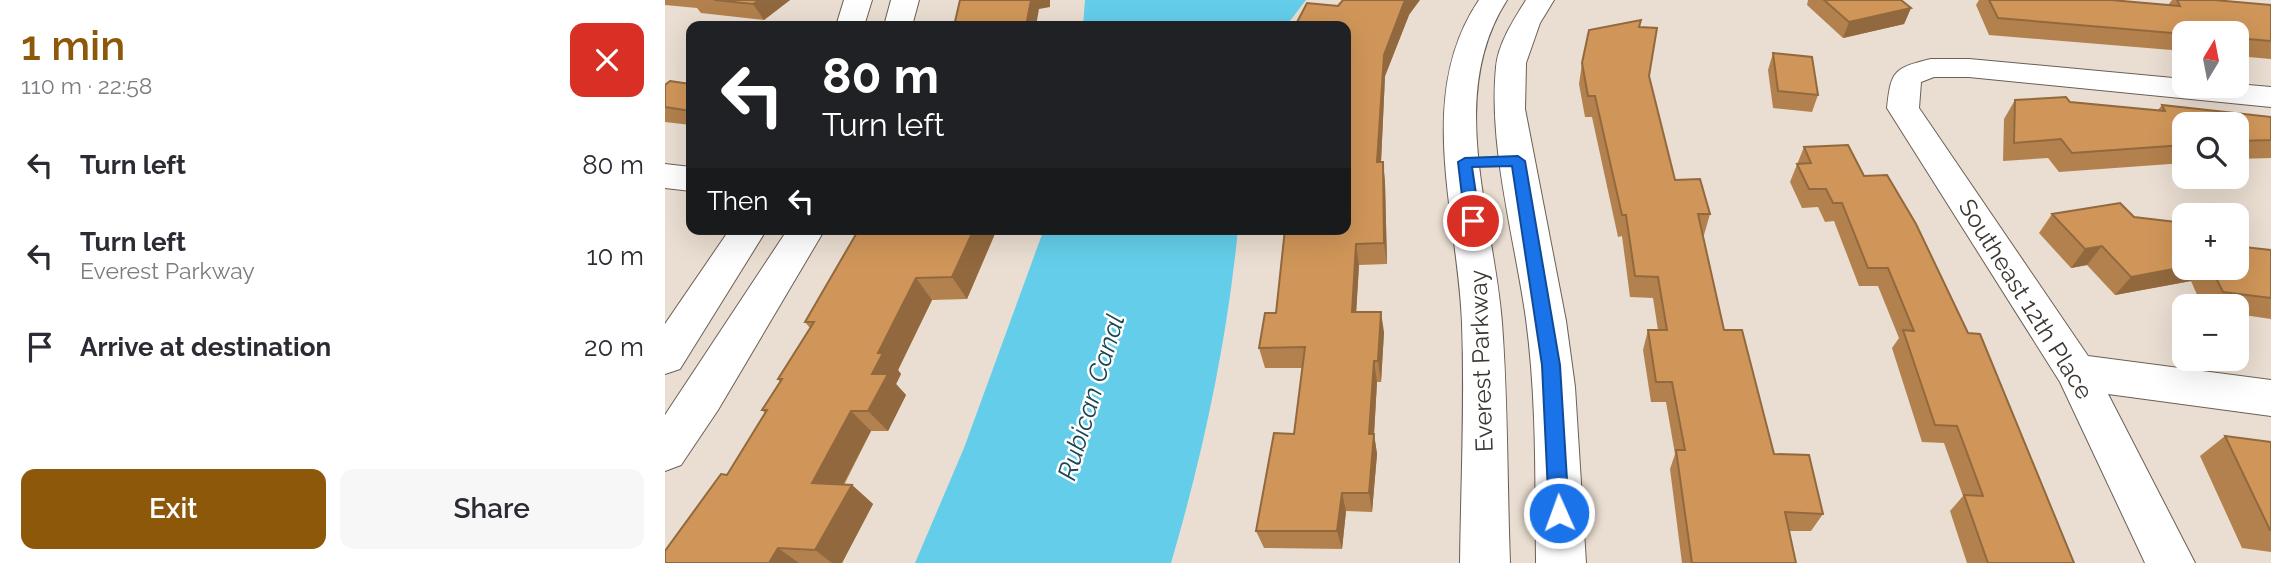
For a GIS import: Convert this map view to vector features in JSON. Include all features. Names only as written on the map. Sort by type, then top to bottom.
[{"type":"street","points":[[852,21],[858,0]]},
{"type":"street","points":[[899,21],[905,0]]},
{"type":"street","name":"Everest Parkway","points":[[1485,563],[1482,322],[1459,119],[1461,71],[1475,30],[1493,0]]},
{"type":"street","points":[[1540,0],[1525,23],[1511,63],[1509,109],[1552,374],[1561,563]]},
{"type":"street","name":"Southeast 12th Place","points":[[2170,563],[2076,372],[1903,108],[1906,77],[1931,68],[1969,68],[2271,97]]},
{"type":"street","points":[[1465,162],[1518,161]]},
{"type":"street","points":[[665,176],[686,178]]},
{"type":"street","points":[[665,356],[745,235]]},
{"type":"street","points":[[665,451],[703,397],[803,235]]},
{"type":"street","points":[[2076,372],[2271,398]]},
{"type":"water","points":[[1085,0],[1306,0],[1290,21],[1083,21]]},
{"type":"water","name":"Rubican Canal","points":[[1042,235],[1237,235],[1212,398],[1171,563],[915,563],[964,448]]},
{"type":"building","points":[[714,0],[759,0],[753,4]]},
{"type":"building","points":[[960,0],[1031,0],[1027,21],[955,21]]},
{"type":"building","points":[[1343,0],[1405,0],[1384,55],[1377,162],[1383,162],[1384,243],[1356,244],[1352,312],[1381,312],[1378,361],[1374,361],[1369,434],[1374,434],[1369,493],[1342,493],[1337,531],[1256,531],[1274,433],[1294,434],[1305,347],[1259,348],[1265,313],[1276,313],[1284,235],[1351,235],[1351,21],[1298,21],[1307,3],[1338,6]]},
{"type":"building","points":[[1824,0],[1901,0],[1911,8],[1849,22]]},
{"type":"building","points":[[1989,0],[2111,0],[2180,6],[2177,0],[2214,0],[2271,5],[2271,41],[2249,39],[2249,21],[2172,21],[2172,33],[1998,18]]},
{"type":"building","points":[[1641,20],[1639,27],[1657,28],[1649,76],[1675,180],[1700,179],[1710,214],[1698,214],[1724,330],[1742,330],[1774,454],[1809,455],[1823,514],[1785,512],[1796,563],[1692,563],[1676,450],[1685,450],[1672,382],[1656,382],[1648,330],[1667,330],[1658,277],[1635,276],[1626,215],[1622,215],[1595,96],[1588,96],[1582,63],[1589,30]]},
{"type":"building","points":[[1773,53],[1812,57],[1818,95],[1778,91]]},
{"type":"building","points":[[670,81],[686,83],[686,110],[665,107],[665,85]]},
{"type":"building","points":[[2066,97],[2070,102],[2165,111],[2162,105],[2226,112],[2172,112],[2172,146],[2072,153],[2061,139],[2014,143],[2015,100]]},
{"type":"building","points":[[2249,115],[2271,117],[2271,140],[2249,141]]},
{"type":"building","points":[[1848,145],[1864,176],[1887,175],[1916,224],[1968,333],[1980,334],[2074,563],[1988,563],[1964,495],[1983,496],[1957,426],[1935,425],[1903,330],[1914,331],[1888,268],[1868,268],[1842,203],[1833,203],[1826,189],[1809,189],[1797,164],[1811,163],[1804,147]]},
{"type":"building","points":[[2120,203],[2134,217],[2172,222],[2172,269],[2131,277],[2102,246],[2085,249],[2052,214]]},
{"type":"building","points":[[856,235],[971,235],[952,277],[916,278],[878,353],[883,353],[872,374],[888,374],[868,411],[851,411],[812,483],[852,485],[815,550],[778,548],[769,563],[665,563],[665,551],[721,474],[727,475],[767,410],[762,410],[814,322],[805,322]]},
{"type":"building","points":[[2249,248],[2271,250],[2271,298],[2223,292],[2217,280],[2249,280]]},
{"type":"building","points":[[2225,436],[2271,442],[2271,530],[2270,530]]},
{"type":"route","points":[[1473,221],[1465,162],[1518,161],[1546,321],[1553,387],[1559,513]]}]
